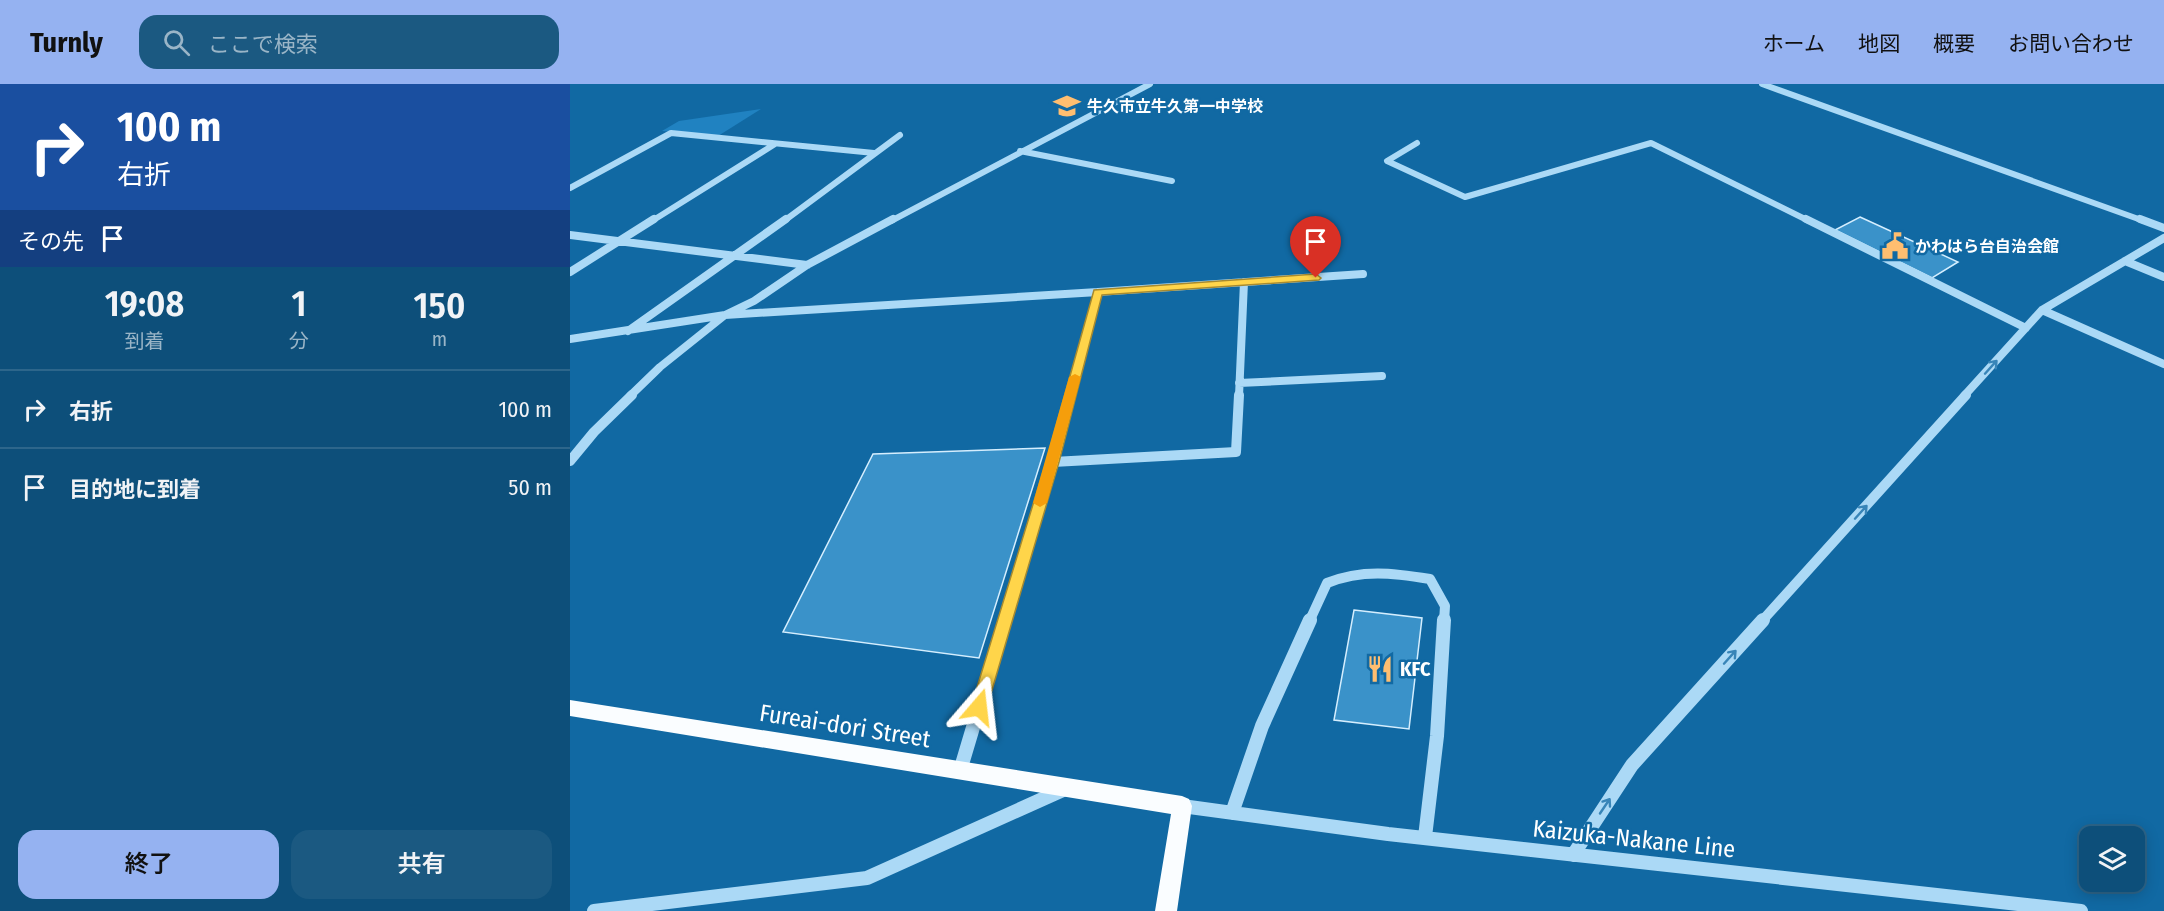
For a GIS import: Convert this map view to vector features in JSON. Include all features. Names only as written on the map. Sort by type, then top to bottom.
[{"type":"main road","name":"Fureai-dori Street","points":[[570,708],[1182,806]]},
{"type":"main road","points":[[1166,911],[1182,806]]},
{"type":"street","points":[[570,461],[594,432],[660,367],[725,315],[754,301],[807,265],[1150,84]]},
{"type":"street","points":[[1762,84],[2164,228]]},
{"type":"street","points":[[570,188],[671,133],[874,153]]},
{"type":"street","points":[[625,333],[736,256],[900,135]]},
{"type":"street","points":[[1417,142],[1387,161],[1465,197],[1651,143],[2026,328]]},
{"type":"street","points":[[570,272],[775,144]]},
{"type":"street","points":[[1020,151],[1172,181]]},
{"type":"street","points":[[570,235],[807,265]]},
{"type":"street","points":[[1573,855],[1632,765],[2042,310],[2164,238]]},
{"type":"street","points":[[2125,261],[2164,277]]},
{"type":"street","points":[[570,339],[625,333],[725,315],[1363,274]]},
{"type":"street","points":[[1053,462],[1236,452],[1244,282]]},
{"type":"street","points":[[960,771],[1053,462],[1098,292]]},
{"type":"street","points":[[2042,310],[2164,364]]},
{"type":"street","points":[[1239,384],[1382,376]]},
{"type":"street","points":[[1232,813],[1262,726],[1327,583],[1349,573],[1388,572],[1430,579],[1445,606],[1437,736],[1425,837]]},
{"type":"street","points":[[594,911],[867,878],[1068,788]]},
{"type":"street","name":"Kaizuka-Nakane Line","points":[[1182,806],[1573,855],[2081,911]]},
{"type":"shaded area","points":[[761,109],[718,136],[662,131],[679,121]]},
{"type":"building","name":"かわはら台自治会館","points":[[1860,217],[1958,262],[1932,278],[1835,230]]},
{"type":"building","points":[[1045,448],[979,658],[783,632],[873,454]]},
{"type":"building","name":"KFC","points":[[1354,610],[1422,618],[1409,729],[1334,720]]},
{"type":"slow traffic","points":[[1040,503],[1075,377]]},
{"type":"place","name":"牛久市立牛久第一中学校","points":[[1067,106]]},
{"type":"place","name":"かわはら台自治会館","points":[[1895,246]]},
{"type":"place","name":"KFC","points":[[1380,669]]},
{"type":"route","points":[[979,707],[1053,462],[1098,292],[1316,278]]}]
